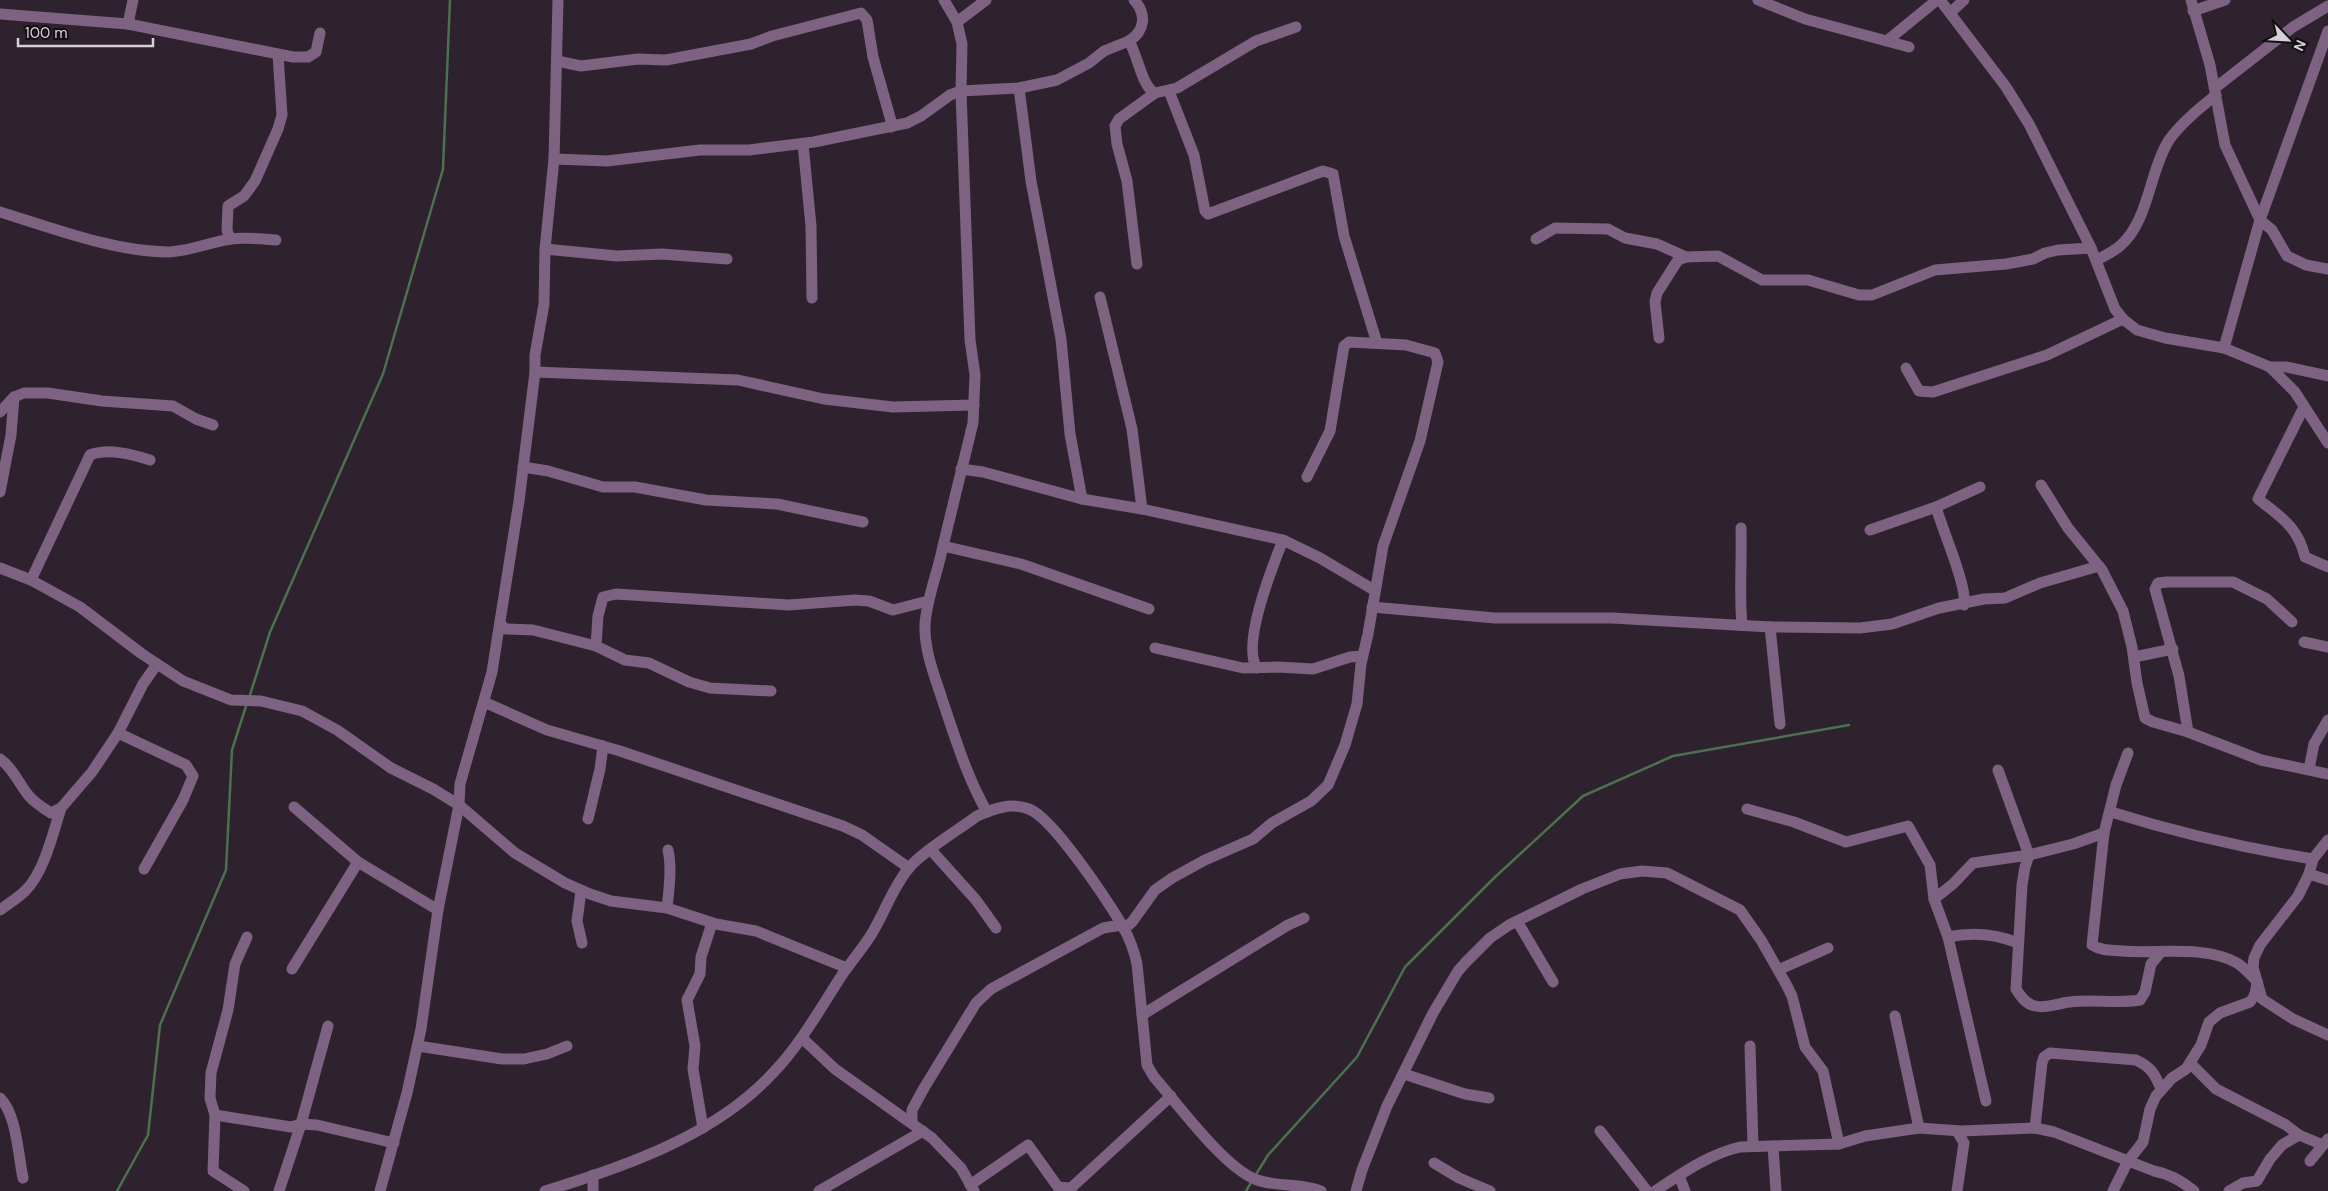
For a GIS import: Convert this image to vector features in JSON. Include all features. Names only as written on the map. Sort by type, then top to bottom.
[{"type":"street","points":[[128,24],[133,0]]},
{"type":"street","points":[[380,1191],[418,1046],[438,910],[459,805],[460,784],[484,702],[500,624],[523,467],[535,372],[535,355],[544,304],[545,249],[554,158],[558,0]]},
{"type":"street","points":[[944,0],[957,22],[962,44],[960,91],[970,340],[975,375],[973,423],[928,601],[925,625],[929,660],[957,746],[978,797],[987,812]]},
{"type":"street","points":[[957,22],[986,0]]},
{"type":"street","points":[[554,158],[607,161],[653,154],[700,150],[749,150],[803,144],[908,123],[950,95],[960,91],[1019,88],[1057,80],[1089,63],[1104,51],[1129,41],[1138,35],[1144,24],[1141,8],[1134,0]]},
{"type":"street","points":[[1758,0],[1805,19],[1909,47]]},
{"type":"street","points":[[1888,40],[1938,0],[1950,13],[2006,87],[2029,124],[2097,260],[2115,309],[2123,319],[2137,330],[2165,338],[2224,348],[2270,367],[2287,367],[2328,376]]},
{"type":"street","points":[[1950,13],[1964,0]]},
{"type":"street","points":[[2225,0],[2192,6],[2215,91],[2225,144],[2260,220],[2272,230],[2287,256],[2306,265],[2328,269]]},
{"type":"street","points":[[2097,260],[2119,247],[2136,227],[2150,184],[2170,140],[2194,113],[2215,91],[2293,27],[2328,6]]},
{"type":"street","points":[[557,61],[581,66],[638,59],[666,60],[751,44],[772,36],[861,13],[867,20],[873,57],[891,127]]},
{"type":"street","points":[[0,14],[128,24],[157,32],[257,48],[278,55],[308,57],[316,52],[320,33]]},
{"type":"street","points":[[1137,264],[1126,181],[1117,144],[1115,126],[1119,119],[1155,93],[1177,88],[1256,41],[1296,27]]},
{"type":"street","points":[[2224,348],[2260,220],[2328,31]]},
{"type":"street","points":[[1129,41],[1136,52],[1146,86],[1155,93]]},
{"type":"street","points":[[230,239],[227,230],[228,206],[244,196],[255,181],[278,129],[282,115],[278,55]]},
{"type":"street","points":[[1019,88],[1031,181],[1061,339],[1070,434],[1082,499]]},
{"type":"street","points":[[1169,91],[1194,155],[1204,211],[1208,214],[1323,171],[1333,174],[1344,236],[1377,343]]},
{"type":"street","points":[[803,144],[811,226],[812,298]]},
{"type":"street","points":[[0,212],[49,227],[136,249],[169,252],[230,239],[276,240]]},
{"type":"street","points":[[1536,238],[1555,228],[1608,229],[1625,238],[1657,244],[1686,257]]},
{"type":"street","points":[[1659,338],[1655,302],[1657,293],[1678,260],[1686,257],[1718,256],[1762,280],[1808,280],[1859,295],[1872,294],[1935,270],[2006,264],[2033,260],[2045,253],[2058,250],[2091,248]]},
{"type":"street","points":[[545,249],[610,256],[662,254],[727,259]]},
{"type":"street","points":[[1100,297],[1132,429],[1142,509]]},
{"type":"street","points":[[1906,368],[1919,391],[1933,392],[2047,355],[2123,319]]},
{"type":"street","points":[[912,1122],[912,1110],[924,1088],[976,1003],[991,990],[1104,928],[1123,927],[1132,922],[1154,890],[1205,860],[1253,839],[1272,823],[1322,793],[1335,769],[1354,714],[1362,656],[1368,634],[1383,546],[1420,441],[1438,362],[1435,352],[1406,345],[1377,343],[1349,342],[1344,346],[1330,431],[1307,477]]},
{"type":"street","points":[[2270,367],[2295,392],[2328,443]]},
{"type":"street","points":[[535,372],[738,380],[824,399],[893,407],[974,405]]},
{"type":"street","points":[[0,412],[14,397],[24,393],[48,393],[102,401],[173,406],[196,419],[213,425]]},
{"type":"street","points":[[0,492],[12,428],[14,397]]},
{"type":"street","points":[[2304,407],[2258,499],[2287,521],[2302,542],[2305,557],[2328,567]]},
{"type":"street","points":[[31,580],[90,455],[98,451],[120,453],[150,460]]},
{"type":"street","points":[[523,467],[548,471],[603,487],[635,487],[706,500],[776,504],[863,522]]},
{"type":"street","points":[[961,469],[983,472],[1082,499],[1142,509],[1283,540],[1320,558],[1374,590]]},
{"type":"street","points":[[2041,485],[2068,528],[2100,566],[2123,610],[2145,718],[2261,760],[2328,774]]},
{"type":"street","points":[[1870,530],[1936,507],[1980,487]]},
{"type":"street","points":[[1936,507],[1942,531],[1964,587],[1966,597],[1964,605]]},
{"type":"street","points":[[1741,528],[1743,566],[1740,602],[1742,625]]},
{"type":"street","points":[[1257,668],[1254,662],[1253,649],[1261,598],[1283,540]]},
{"type":"street","points":[[943,546],[1022,564],[1149,609]]},
{"type":"street","points":[[1372,607],[1495,618],[1612,618],[1770,627],[1860,628],[1892,624],[1921,613],[1964,605],[1984,599],[2005,598],[2040,583],[2100,566]]},
{"type":"street","points":[[0,568],[31,580],[80,607],[183,681],[222,698],[261,701],[302,711],[337,730],[391,768],[433,789],[459,805],[515,853],[565,883],[611,901],[667,908],[712,923],[762,932],[847,968]]},
{"type":"street","points":[[2188,732],[2173,649],[2156,596],[2155,589],[2158,583],[2233,582],[2267,599],[2292,622]]},
{"type":"street","points":[[596,646],[598,616],[603,597],[616,594],[789,605],[855,600],[869,601],[892,610],[928,601]]},
{"type":"street","points":[[500,624],[506,630],[533,630],[596,646],[626,660],[649,663],[689,682],[710,688],[771,692]]},
{"type":"street","points":[[1770,627],[1780,724]]},
{"type":"street","points":[[2304,642],[2328,647]]},
{"type":"street","points":[[1155,648],[1234,667],[1257,668],[1313,669],[1350,657],[1362,656]]},
{"type":"street","points":[[2134,657],[2173,649]]},
{"type":"street","points":[[0,910],[25,891],[33,882],[47,851],[61,808],[92,772],[118,733],[143,684],[157,664]]},
{"type":"street","points":[[484,702],[547,730],[603,746],[843,826],[862,835],[909,868]]},
{"type":"street","points":[[2309,769],[2314,744],[2328,720]]},
{"type":"street","points":[[118,733],[186,765],[193,776],[183,800],[144,869]]},
{"type":"street","points":[[588,819],[600,769],[603,746]]},
{"type":"street","points":[[2128,753],[2116,785],[2104,833],[2092,945],[2103,949],[2135,952],[2224,957],[2239,964],[2257,981]]},
{"type":"street","points":[[0,759],[8,764],[30,797],[41,807],[51,813],[61,808]]},
{"type":"street","points":[[1998,770],[2029,855],[2022,886],[2016,989],[2027,1004],[2048,1008],[2071,1002],[2125,1003],[2140,1000],[2145,992],[2151,964],[2161,952]]},
{"type":"street","points":[[545,1191],[592,1176],[657,1151],[703,1128],[752,1094],[772,1074],[802,1038],[847,968],[871,936],[886,904],[909,868],[977,816],[1015,806],[1039,814],[1053,829],[1100,891],[1123,927],[1137,964],[1147,1066],[1223,1156],[1244,1174],[1259,1180],[1321,1191]]},
{"type":"street","points":[[294,807],[358,862],[438,910]]},
{"type":"street","points":[[1747,810],[1794,822],[1846,842],[1908,826],[1930,865],[1934,899],[1948,937],[1986,1101]]},
{"type":"street","points":[[2110,812],[2169,831],[2313,859]]},
{"type":"street","points":[[1934,899],[1953,884],[1973,863],[2029,855],[2073,844],[2104,833]]},
{"type":"street","points":[[2328,840],[2313,859],[2309,874],[2298,896],[2260,945],[2254,958],[2253,967],[2262,999],[2293,1019],[2328,1036]]},
{"type":"street","points":[[667,908],[668,877],[671,863],[668,850]]},
{"type":"street","points":[[931,850],[976,900],[996,928]]},
{"type":"street","points":[[292,969],[358,862]]},
{"type":"street","points":[[1356,1191],[1362,1170],[1387,1106],[1433,1013],[1458,970],[1490,938],[1517,921],[1582,889],[1620,874],[1642,871],[1667,873],[1740,910],[1761,940],[1792,996],[1805,1047],[1824,1071],[1839,1144]]},
{"type":"street","points":[[2309,874],[2328,880]]},
{"type":"street","points":[[581,890],[577,921],[582,944]]},
{"type":"street","points":[[1142,1015],[1288,925],[1304,918]]},
{"type":"street","points":[[1517,921],[1553,982]]},
{"type":"street","points":[[703,1128],[693,1069],[695,1046],[687,1000],[700,974],[701,957],[712,923]]},
{"type":"street","points":[[1948,937],[1966,934],[1998,936],[2018,942]]},
{"type":"street","points":[[244,1191],[213,1171],[215,1115],[210,1098],[212,1073],[228,1010],[235,964],[248,937]]},
{"type":"street","points":[[1778,970],[1828,948]]},
{"type":"street","points":[[2114,1191],[2128,1161],[2143,1142],[2150,1109],[2161,1089],[2190,1063],[2201,1045],[2209,1022],[2220,1013],[2250,1002],[2256,994],[2257,981]]},
{"type":"street","points":[[1895,1016],[1919,1128]]},
{"type":"street","points":[[279,1191],[301,1124],[328,1026]]},
{"type":"street","points":[[802,1038],[835,1069],[923,1131],[961,1168],[972,1188],[1028,1145],[1058,1187],[1071,1188],[1171,1096]]},
{"type":"street","points":[[418,1046],[502,1059],[524,1059],[547,1054],[567,1046]]},
{"type":"street","points":[[1750,1046],[1753,1146]]},
{"type":"street","points":[[2036,1128],[2042,1064],[2044,1057],[2050,1053],[2136,1060],[2156,1074],[2161,1089]]},
{"type":"street","points":[[2190,1063],[2216,1089],[2286,1124],[2299,1135],[2325,1142],[2310,1161]]},
{"type":"street","points":[[1404,1074],[1465,1094],[1489,1098]]},
{"type":"street","points":[[0,1098],[6,1104],[16,1135],[23,1178]]},
{"type":"street","points":[[215,1115],[292,1126],[301,1124],[371,1136],[394,1143]]},
{"type":"street","points":[[1655,1191],[1729,1150],[1753,1146],[1839,1144],[1865,1136],[1919,1128],[1957,1131],[2036,1128],[2054,1132],[2128,1161],[2165,1173],[2182,1181],[2194,1191]]},
{"type":"street","points":[[819,1191],[923,1131]]},
{"type":"street","points":[[1600,1131],[1647,1191]]},
{"type":"street","points":[[1956,1191],[1964,1143],[1957,1131]]},
{"type":"street","points":[[2229,1191],[2243,1183],[2257,1180],[2270,1159],[2282,1145],[2299,1135]]},
{"type":"street","points":[[1773,1146],[1776,1191]]},
{"type":"street","points":[[1434,1163],[1490,1191]]},
{"type":"street","points":[[592,1176],[593,1191]]},
{"type":"street","points":[[1679,1176],[1685,1191]]},
{"type":"waterway","points":[[249,698],[270,632],[383,374],[443,169],[450,0]]},
{"type":"waterway","points":[[117,1191],[148,1135],[160,1025],[226,870],[232,750],[247,703]]},
{"type":"waterway","points":[[1255,1176],[1268,1155],[1357,1057],[1405,967],[1494,878],[1583,796],[1673,756],[1849,725]]},
{"type":"waterway","points":[[1246,1191],[1252,1181]]}]
